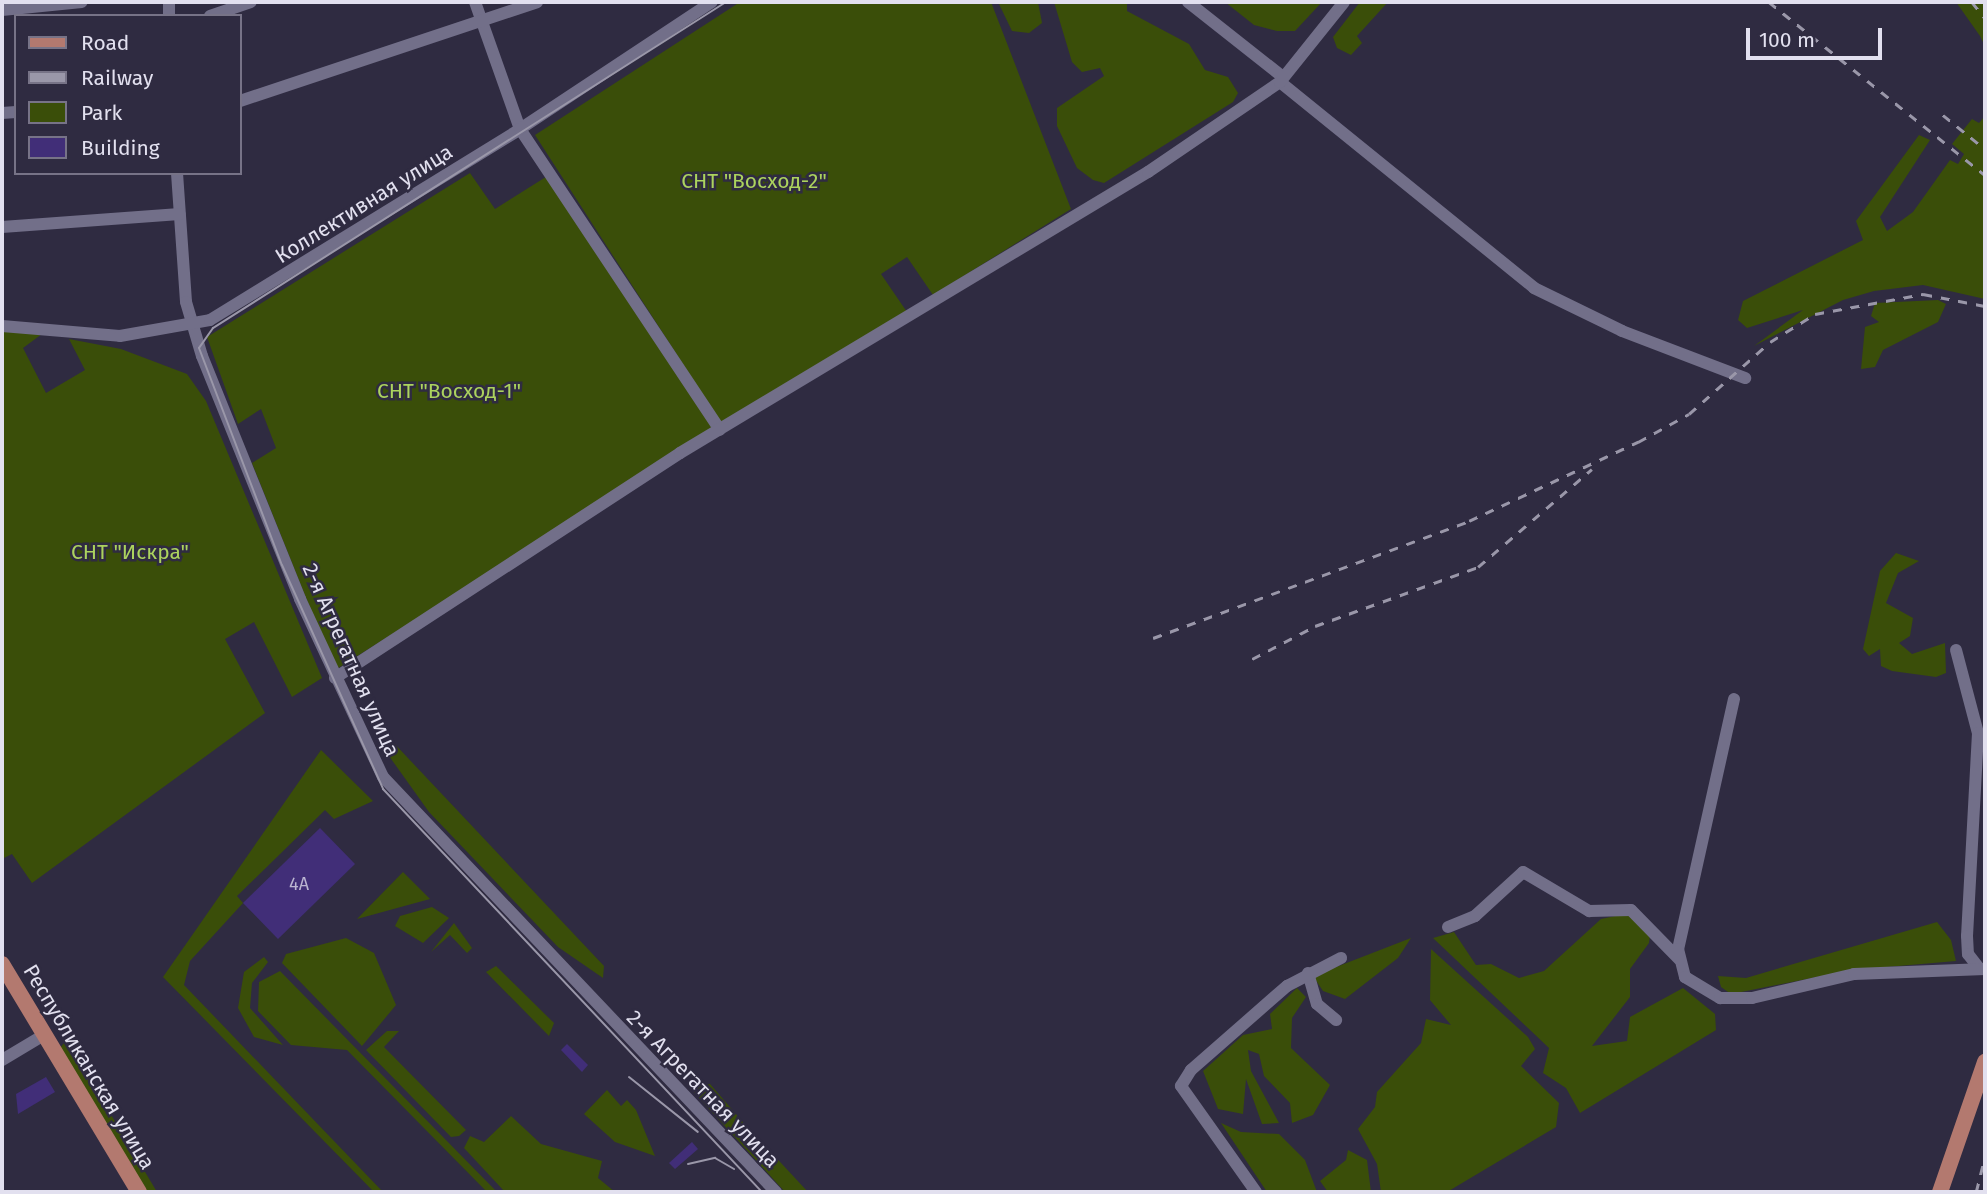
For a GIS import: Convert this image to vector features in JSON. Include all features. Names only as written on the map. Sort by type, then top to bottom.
[{"type":"main road","name":"Республиканская улица","points":[[2,964],[139,1192]]},
{"type":"main road","points":[[1940,1192],[1985,1062]]},
{"type":"street","points":[[2,10],[82,2]]},
{"type":"street","points":[[216,14],[251,2]]},
{"type":"street","points":[[475,2],[520,129],[720,430]]},
{"type":"street","points":[[242,100],[537,2]]},
{"type":"street","name":"Коллективная улица","points":[[2,326],[120,336],[195,327],[520,129],[712,2]]},
{"type":"street","points":[[1188,2],[1534,288],[1622,331],[1745,378]]},
{"type":"street","points":[[335,678],[720,430],[1148,172],[1281,80],[1344,2]]},
{"type":"street","name":"2-я Агрегатная улица","points":[[177,175],[180,214],[199,342],[231,435],[335,678],[383,777],[414,815],[776,1192]]},
{"type":"street","points":[[2,227],[180,214]]},
{"type":"street","points":[[1956,650],[1978,733],[1968,954],[1982,968]]},
{"type":"street","points":[[1679,959],[1734,699]]},
{"type":"street","points":[[1448,927],[1475,916],[1523,872],[1589,911],[1631,910],[1679,959],[1694,987],[1729,998],[1854,974],[1982,968]]},
{"type":"street","points":[[1255,1192],[1181,1086],[1216,1047],[1308,972],[1340,958]]},
{"type":"street","points":[[1308,972],[1317,1004],[1336,1020]]},
{"type":"street","points":[[2,1059],[44,1035]]},
{"type":"green space","name":"СНТ \"Восход-2\"","points":[[740,2],[991,2],[1071,209],[933,295],[907,257],[881,274],[907,312],[723,426],[535,135]]},
{"type":"green space","points":[[998,2],[1038,2],[1042,23],[1029,33],[1012,31]]},
{"type":"green space","points":[[1054,2],[1127,2],[1127,11],[1189,44],[1205,70],[1228,77],[1238,93],[1233,102],[1104,183],[1093,180],[1077,168],[1057,126],[1057,108],[1104,76],[1100,68],[1082,72],[1072,62]]},
{"type":"green space","points":[[1225,2],[1322,2],[1295,31],[1277,31],[1254,25]]},
{"type":"green space","points":[[1360,2],[1388,2],[1357,36],[1362,43],[1351,55],[1337,48],[1333,37]]},
{"type":"green space","points":[[1956,2],[1985,2],[1985,46],[1980,36]]},
{"type":"green space","points":[[1985,116],[1985,299],[1923,285],[1874,291],[1843,300],[1754,346],[1803,310],[1747,328],[1738,320],[1743,301],[1863,240],[1856,221],[1919,135],[1930,140],[1880,217],[1887,231],[1913,212],[1950,160],[1958,164],[1964,154],[1952,144],[1972,119],[1979,123]]},
{"type":"green space","name":"СНТ \"Восход-1\"","points":[[470,173],[495,209],[549,175],[716,430],[335,670],[252,463],[276,448],[261,409],[238,424],[207,337]]},
{"type":"green space","points":[[1938,300],[1946,304],[1938,322],[1883,350],[1875,367],[1861,369],[1865,327],[1879,322],[1871,316],[1875,303]]},
{"type":"green space","name":"СНТ \"Искра\"","points":[[2,331],[42,334],[23,348],[46,393],[85,370],[69,339],[121,349],[187,374],[206,401],[322,678],[292,697],[254,622],[225,639],[265,713],[32,883],[12,854],[2,859]]},
{"type":"green space","points":[[1896,553],[1919,561],[1898,573],[1886,603],[1913,618],[1910,636],[1899,643],[1912,654],[1945,643],[1946,673],[1936,677],[1892,671],[1881,666],[1880,649],[1869,656],[1863,649],[1880,571]]},
{"type":"green space","points":[[391,740],[604,966],[603,978],[558,947],[429,812],[379,742]]},
{"type":"green space","points":[[321,750],[373,801],[334,819],[325,810],[237,896],[243,903],[190,961],[184,985],[383,1192],[374,1192],[163,977]]},
{"type":"green space","points":[[403,872],[430,899],[357,919]]},
{"type":"green space","points":[[432,907],[449,918],[423,943],[395,926],[400,916]]},
{"type":"green space","points":[[1630,913],[1650,934],[1649,943],[1630,969],[1630,997],[1592,1046],[1627,1041],[1630,1017],[1683,988],[1715,1014],[1716,1030],[1580,1113],[1566,1088],[1543,1073],[1549,1048],[1433,938],[1454,932],[1476,965],[1491,964],[1519,978],[1544,971],[1601,919]]},
{"type":"green space","points":[[1937,922],[1951,940],[1956,961],[1852,970],[1731,994],[1721,987],[1718,976],[1746,978]]},
{"type":"green space","points":[[454,923],[472,948],[467,953],[450,935],[431,952]]},
{"type":"green space","points":[[346,938],[374,953],[396,1005],[362,1046],[282,963],[286,954]]},
{"type":"green space","points":[[1411,938],[1398,958],[1345,999],[1323,991],[1313,976]]},
{"type":"green space","points":[[1431,949],[1528,1037],[1535,1049],[1521,1066],[1559,1103],[1556,1127],[1447,1192],[1381,1192],[1377,1164],[1358,1129],[1375,1107],[1377,1092],[1421,1043],[1426,1019],[1451,1025],[1430,1000]]},
{"type":"green space","points":[[264,957],[268,962],[252,983],[250,1008],[283,1045],[254,1037],[238,1008],[244,972]]},
{"type":"green space","points":[[496,966],[554,1023],[549,1036],[486,972]]},
{"type":"green space","points":[[280,971],[497,1192],[487,1192],[347,1050],[291,1045],[258,1011],[259,982]]},
{"type":"green space","points":[[1297,988],[1306,997],[1292,1018],[1291,1048],[1330,1085],[1313,1115],[1292,1123],[1290,1103],[1264,1076],[1259,1054],[1248,1050],[1251,1071],[1279,1123],[1262,1124],[1246,1079],[1243,1114],[1218,1109],[1203,1071],[1243,1035],[1272,1029],[1270,1014]]},
{"type":"green space","points":[[387,1031],[399,1031],[384,1047],[466,1130],[459,1136],[451,1137],[366,1050]]},
{"type":"green space","points":[[64,1043],[69,1044],[157,1192],[146,1192],[60,1048]]},
{"type":"green space","points":[[710,1084],[808,1192],[785,1192],[690,1088]]},
{"type":"green space","points":[[607,1090],[621,1106],[627,1100],[636,1110],[655,1156],[615,1142],[584,1114]]},
{"type":"green space","points":[[511,1116],[541,1144],[602,1161],[598,1178],[615,1192],[505,1192],[464,1148],[470,1136],[484,1142]]},
{"type":"green space","points":[[1221,1123],[1241,1132],[1279,1134],[1305,1160],[1317,1192],[1267,1192]]},
{"type":"green space","points":[[1348,1150],[1367,1160],[1371,1192],[1328,1192],[1320,1181],[1346,1160]]},
{"type":"building","points":[[320,828],[355,864],[278,939],[243,903]]},
{"type":"building","points":[[567,1044],[588,1065],[582,1072],[561,1050]]},
{"type":"building","points":[[46,1077],[55,1092],[18,1114],[16,1094]]},
{"type":"building","points":[[692,1142],[698,1149],[675,1169],[669,1163]]},
{"type":"tram line","points":[[726,2],[213,328],[199,348],[282,565],[383,789],[762,1192]]},
{"type":"tram line","points":[[629,1077],[698,1132]]},
{"type":"tram line","points":[[688,1164],[715,1158],[734,1169]]},
{"type":"railway","points":[[1769,2],[1985,175]]},
{"type":"railway","points":[[1972,2],[1985,18]]},
{"type":"railway","points":[[1943,115],[1985,149]]},
{"type":"railway","points":[[1153,638],[1469,521],[1638,442],[1689,414],[1770,342],[1815,314],[1923,294],[1985,306]]},
{"type":"railway","points":[[1252,659],[1315,626],[1478,567],[1592,469]]},
{"type":"railway","points":[[1976,1192],[1985,1156]]}]
